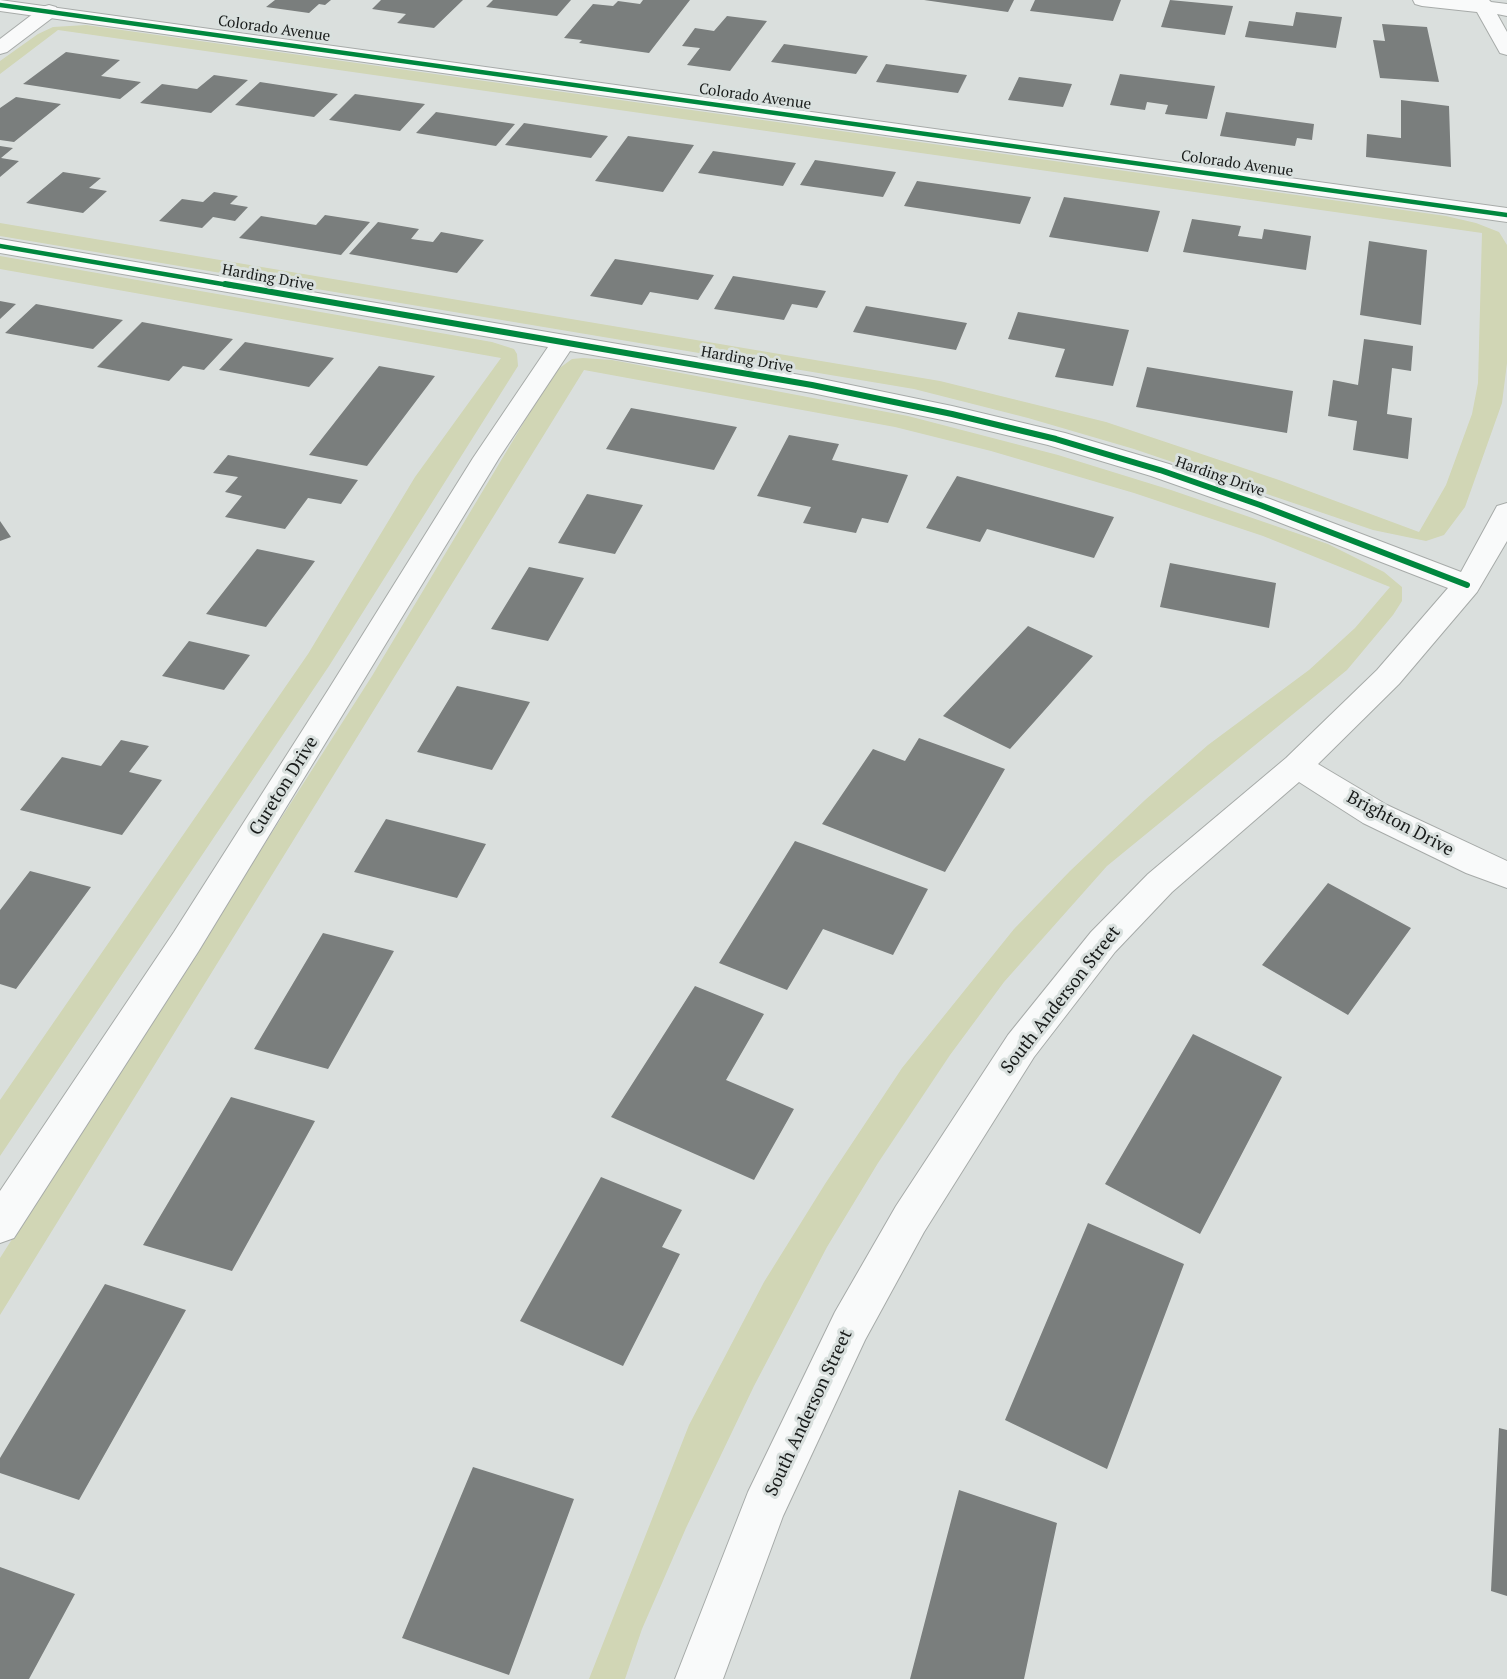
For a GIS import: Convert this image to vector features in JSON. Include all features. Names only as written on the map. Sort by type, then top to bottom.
[{"type":"street","points":[[1422,0],[1482,4],[1507,10]]},
{"type":"street","points":[[1482,4],[1507,49]]},
{"type":"street","name":"Colorado Avenue","points":[[0,5],[1507,215]]},
{"type":"street","points":[[0,48],[49,11]]},
{"type":"street","name":"Harding Drive","points":[[0,246],[812,385],[952,414],[1056,440],[1160,470],[1260,505],[1467,585]]},
{"type":"street","name":"Cureton Drive","points":[[0,1225],[186,942],[486,458],[563,343]]},
{"type":"street","name":"South Anderson Street","points":[[699,1679],[764,1508],[850,1326],[910,1219],[1021,1046],[1103,942],[1160,883],[1297,766],[1388,677],[1467,585],[1507,512]]},
{"type":"street","name":"Brighton Drive","points":[[1297,766],[1375,814],[1478,864],[1507,875]]},
{"type":"green space","points":[[86,25],[1446,216],[1476,223],[1499,232],[1507,245],[1507,363],[1502,403],[1465,507],[1444,535],[1426,541],[1373,530],[1134,449],[1028,418],[914,389],[0,236],[0,223],[940,381],[1106,422],[1279,480],[1419,532],[1446,485],[1472,414],[1478,383],[1482,233],[58,30],[0,74],[0,61],[38,34],[53,27]]},
{"type":"green space","points":[[0,256],[492,342],[514,349],[518,366],[329,666],[0,1156],[0,1100],[308,654],[415,477],[501,358],[0,269]]},
{"type":"green space","points":[[572,359],[612,360],[908,416],[1058,455],[1171,490],[1328,544],[1384,572],[1402,587],[1402,601],[1393,615],[1347,670],[1107,866],[1004,982],[950,1055],[878,1163],[827,1247],[754,1386],[686,1528],[642,1629],[625,1679],[589,1679],[689,1425],[764,1282],[825,1184],[902,1068],[1014,929],[1070,871],[1145,800],[1208,745],[1309,670],[1355,628],[1390,587],[1263,536],[1134,493],[991,451],[895,427],[584,370],[0,1315],[0,1258],[372,676],[554,372]]},
{"type":"building","points":[[275,0],[331,0],[325,5],[319,4],[309,13],[266,7]]},
{"type":"building","points":[[381,0],[463,0],[434,28],[397,23],[406,14],[372,9]]},
{"type":"building","points":[[493,0],[571,0],[557,16],[486,7]]},
{"type":"building","points":[[643,0],[690,0],[649,53],[579,43],[582,40],[564,38],[593,4],[613,6],[618,1],[640,4]]},
{"type":"building","points":[[924,0],[1014,0],[1008,12]]},
{"type":"building","points":[[1035,0],[1121,0],[1113,21],[1030,11]]},
{"type":"building","points":[[1170,0],[1233,6],[1225,35],[1161,27]]},
{"type":"building","points":[[1296,12],[1342,17],[1336,48],[1245,37],[1249,21],[1293,26]]},
{"type":"building","points":[[727,16],[767,21],[730,71],[687,65],[700,48],[682,46],[695,28],[714,31]]},
{"type":"building","points":[[1382,24],[1427,27],[1439,82],[1380,78],[1373,40],[1385,41]]},
{"type":"building","points":[[784,44],[868,56],[856,74],[771,62]]},
{"type":"building","points":[[66,52],[120,60],[101,76],[141,82],[120,99],[23,84]]},
{"type":"building","points":[[886,64],[967,75],[958,93],[876,82]]},
{"type":"building","points":[[1120,74],[1215,86],[1207,119],[1165,114],[1168,105],[1147,102],[1145,110],[1110,105]]},
{"type":"building","points":[[214,75],[248,80],[211,113],[140,103],[162,84],[197,89]]},
{"type":"building","points":[[1019,77],[1072,84],[1063,107],[1008,100]]},
{"type":"building","points":[[260,82],[338,94],[314,117],[235,105]]},
{"type":"building","points":[[355,94],[425,104],[400,131],[329,120]]},
{"type":"building","points":[[16,97],[61,104],[14,142],[0,140],[0,108]]},
{"type":"building","points":[[1401,100],[1449,106],[1451,167],[1366,157],[1367,134],[1401,138]]},
{"type":"building","points":[[436,112],[515,124],[496,146],[416,133]]},
{"type":"building","points":[[1226,112],[1314,124],[1312,140],[1297,138],[1295,146],[1220,136]]},
{"type":"building","points":[[524,123],[608,136],[591,158],[505,145]]},
{"type":"building","points":[[628,136],[694,145],[663,192],[595,181]]},
{"type":"building","points":[[0,146],[13,148],[1,158],[19,161],[0,177]]},
{"type":"building","points":[[713,151],[796,163],[783,186],[698,173]]},
{"type":"building","points":[[815,160],[896,172],[883,197],[800,185]]},
{"type":"building","points":[[63,172],[101,178],[89,188],[107,191],[83,213],[26,203]]},
{"type":"building","points":[[917,181],[1031,197],[1020,224],[904,206]]},
{"type":"building","points":[[214,192],[238,196],[230,204],[248,207],[235,221],[213,217],[202,228],[159,221],[182,199],[203,202]]},
{"type":"building","points":[[1064,197],[1160,211],[1148,252],[1049,237]]},
{"type":"building","points":[[325,215],[370,222],[341,255],[239,238],[261,216],[316,225]]},
{"type":"building","points":[[1192,219],[1241,226],[1238,236],[1262,239],[1264,229],[1311,236],[1306,270],[1183,252]]},
{"type":"building","points":[[378,222],[419,229],[411,239],[433,242],[441,232],[484,240],[457,273],[349,254]]},
{"type":"building","points":[[1369,241],[1427,250],[1421,325],[1360,315]]},
{"type":"building","points":[[615,259],[714,275],[698,300],[650,292],[642,305],[590,296]]},
{"type":"building","points":[[733,276],[826,291],[817,308],[792,304],[784,320],[714,309]]},
{"type":"building","points":[[0,301],[16,304],[0,319]]},
{"type":"building","points":[[36,304],[123,320],[93,349],[5,333]]},
{"type":"building","points":[[866,306],[967,323],[956,350],[853,332]]},
{"type":"building","points":[[1018,312],[1129,330],[1113,386],[1055,377],[1065,349],[1008,339]]},
{"type":"building","points":[[142,322],[233,339],[204,370],[183,366],[169,381],[97,367]]},
{"type":"building","points":[[1364,339],[1413,346],[1411,371],[1392,368],[1387,414],[1412,418],[1408,459],[1353,450],[1357,421],[1328,416],[1333,380],[1358,385]]},
{"type":"building","points":[[245,342],[334,358],[309,387],[219,370]]},
{"type":"building","points":[[379,366],[435,376],[367,466],[309,455]]},
{"type":"building","points":[[1147,367],[1293,391],[1287,433],[1136,407]]},
{"type":"building","points":[[631,408],[737,427],[714,470],[606,449]]},
{"type":"building","points":[[789,435],[839,444],[832,460],[908,475],[888,523],[862,518],[856,533],[803,523],[811,507],[757,496]]},
{"type":"building","points":[[228,455],[358,480],[341,504],[308,498],[285,529],[225,517],[242,496],[225,492],[238,477],[213,473]]},
{"type":"building","points":[[957,476],[1114,517],[1094,558],[987,529],[980,542],[926,528]]},
{"type":"building","points":[[587,494],[643,505],[615,554],[558,543]]},
{"type":"building","points":[[0,521],[11,537],[0,541]]},
{"type":"building","points":[[257,549],[315,561],[266,627],[206,614]]},
{"type":"building","points":[[1170,563],[1276,583],[1269,628],[1160,607]]},
{"type":"building","points":[[529,567],[584,578],[548,641],[491,629]]},
{"type":"building","points":[[1028,626],[1093,656],[1010,749],[943,716]]},
{"type":"building","points":[[189,641],[250,655],[224,690],[162,676]]},
{"type":"building","points":[[457,686],[530,702],[492,770],[417,752]]},
{"type":"building","points":[[919,738],[1005,769],[945,872],[822,824],[873,749],[905,761]]},
{"type":"building","points":[[121,740],[149,746],[129,772],[162,780],[122,835],[20,810],[62,757],[101,766]]},
{"type":"building","points":[[386,819],[486,844],[457,898],[354,872]]},
{"type":"building","points":[[795,841],[928,889],[893,955],[823,929],[787,990],[719,963]]},
{"type":"building","points":[[30,871],[91,887],[16,989],[0,984],[0,910]]},
{"type":"building","points":[[1328,883],[1411,928],[1348,1015],[1262,965]]},
{"type":"building","points":[[323,933],[394,951],[328,1069],[254,1049]]},
{"type":"building","points":[[695,986],[764,1014],[726,1080],[794,1109],[754,1180],[611,1117]]},
{"type":"building","points":[[1193,1034],[1282,1077],[1200,1234],[1105,1184]]},
{"type":"building","points":[[231,1097],[315,1121],[232,1271],[143,1245]]},
{"type":"building","points":[[601,1177],[682,1210],[662,1247],[680,1254],[623,1366],[520,1321]]},
{"type":"building","points":[[1088,1223],[1184,1264],[1107,1469],[1005,1420]]},
{"type":"building","points":[[105,1284],[186,1310],[79,1500],[0,1473],[0,1458]]},
{"type":"building","points":[[1499,1428],[1507,1430],[1507,1596],[1491,1591]]},
{"type":"building","points":[[473,1467],[574,1499],[509,1675],[402,1638]]},
{"type":"building","points":[[959,1490],[1057,1523],[1024,1679],[910,1679]]},
{"type":"building","points":[[0,1567],[75,1594],[29,1679],[0,1679]]},
{"type":"cycle path","points":[[0,5],[1507,215]]},
{"type":"cycle path","points":[[0,246],[812,385],[952,414],[1056,439],[1160,470],[1260,505],[1467,585]]}]
